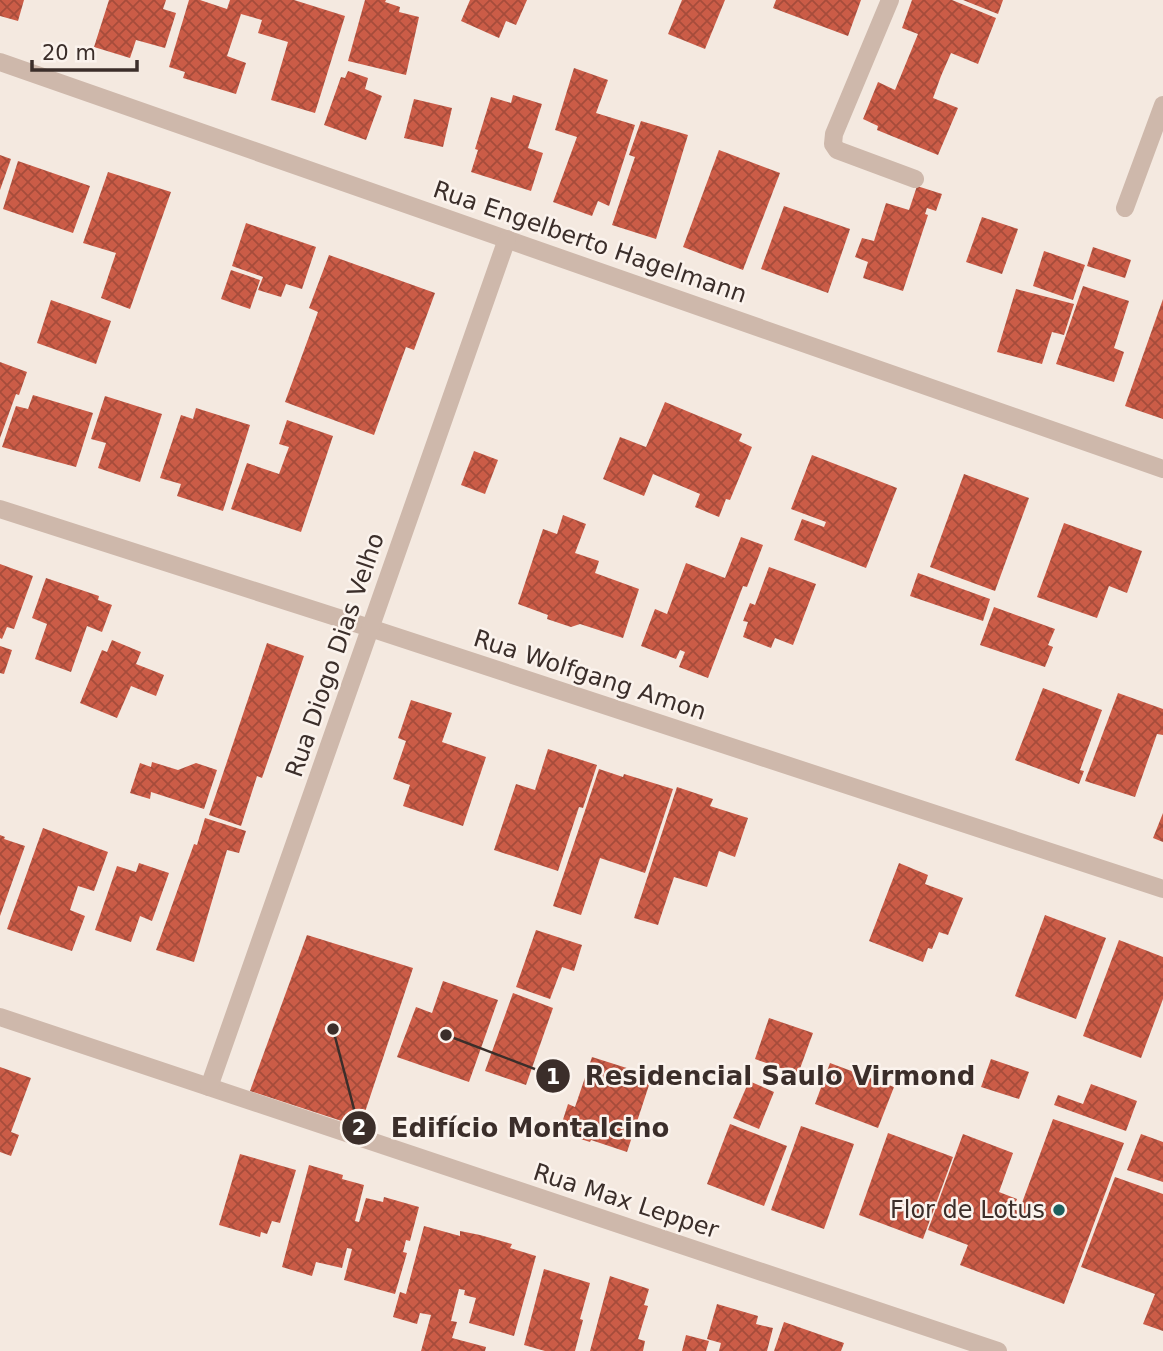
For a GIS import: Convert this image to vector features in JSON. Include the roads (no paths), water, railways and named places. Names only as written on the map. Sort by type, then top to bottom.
[{"type":"street","points":[[890,0],[834,134],[834,144],[837,150],[915,179]]},
{"type":"street","name":"Rua Engelberto Hagelmann","points":[[0,62],[1163,469]]},
{"type":"street","points":[[1125,208],[1163,105]]},
{"type":"street","name":"Rua Diogo Dias Velho","points":[[209,1087],[507,239]]},
{"type":"street","name":"Rua Wolfgang Amon","points":[[0,509],[1163,889]]},
{"type":"street","name":"Rua Max Lepper","points":[[0,1017],[998,1351]]},
{"type":"place","name":"Edifício Montalcino","points":[[333,1029]]},
{"type":"place","name":"Residencial Saulo Virmond","points":[[446,1035]]},
{"type":"place","name":"Flor de Lotus","points":[[1059,1210]]}]
